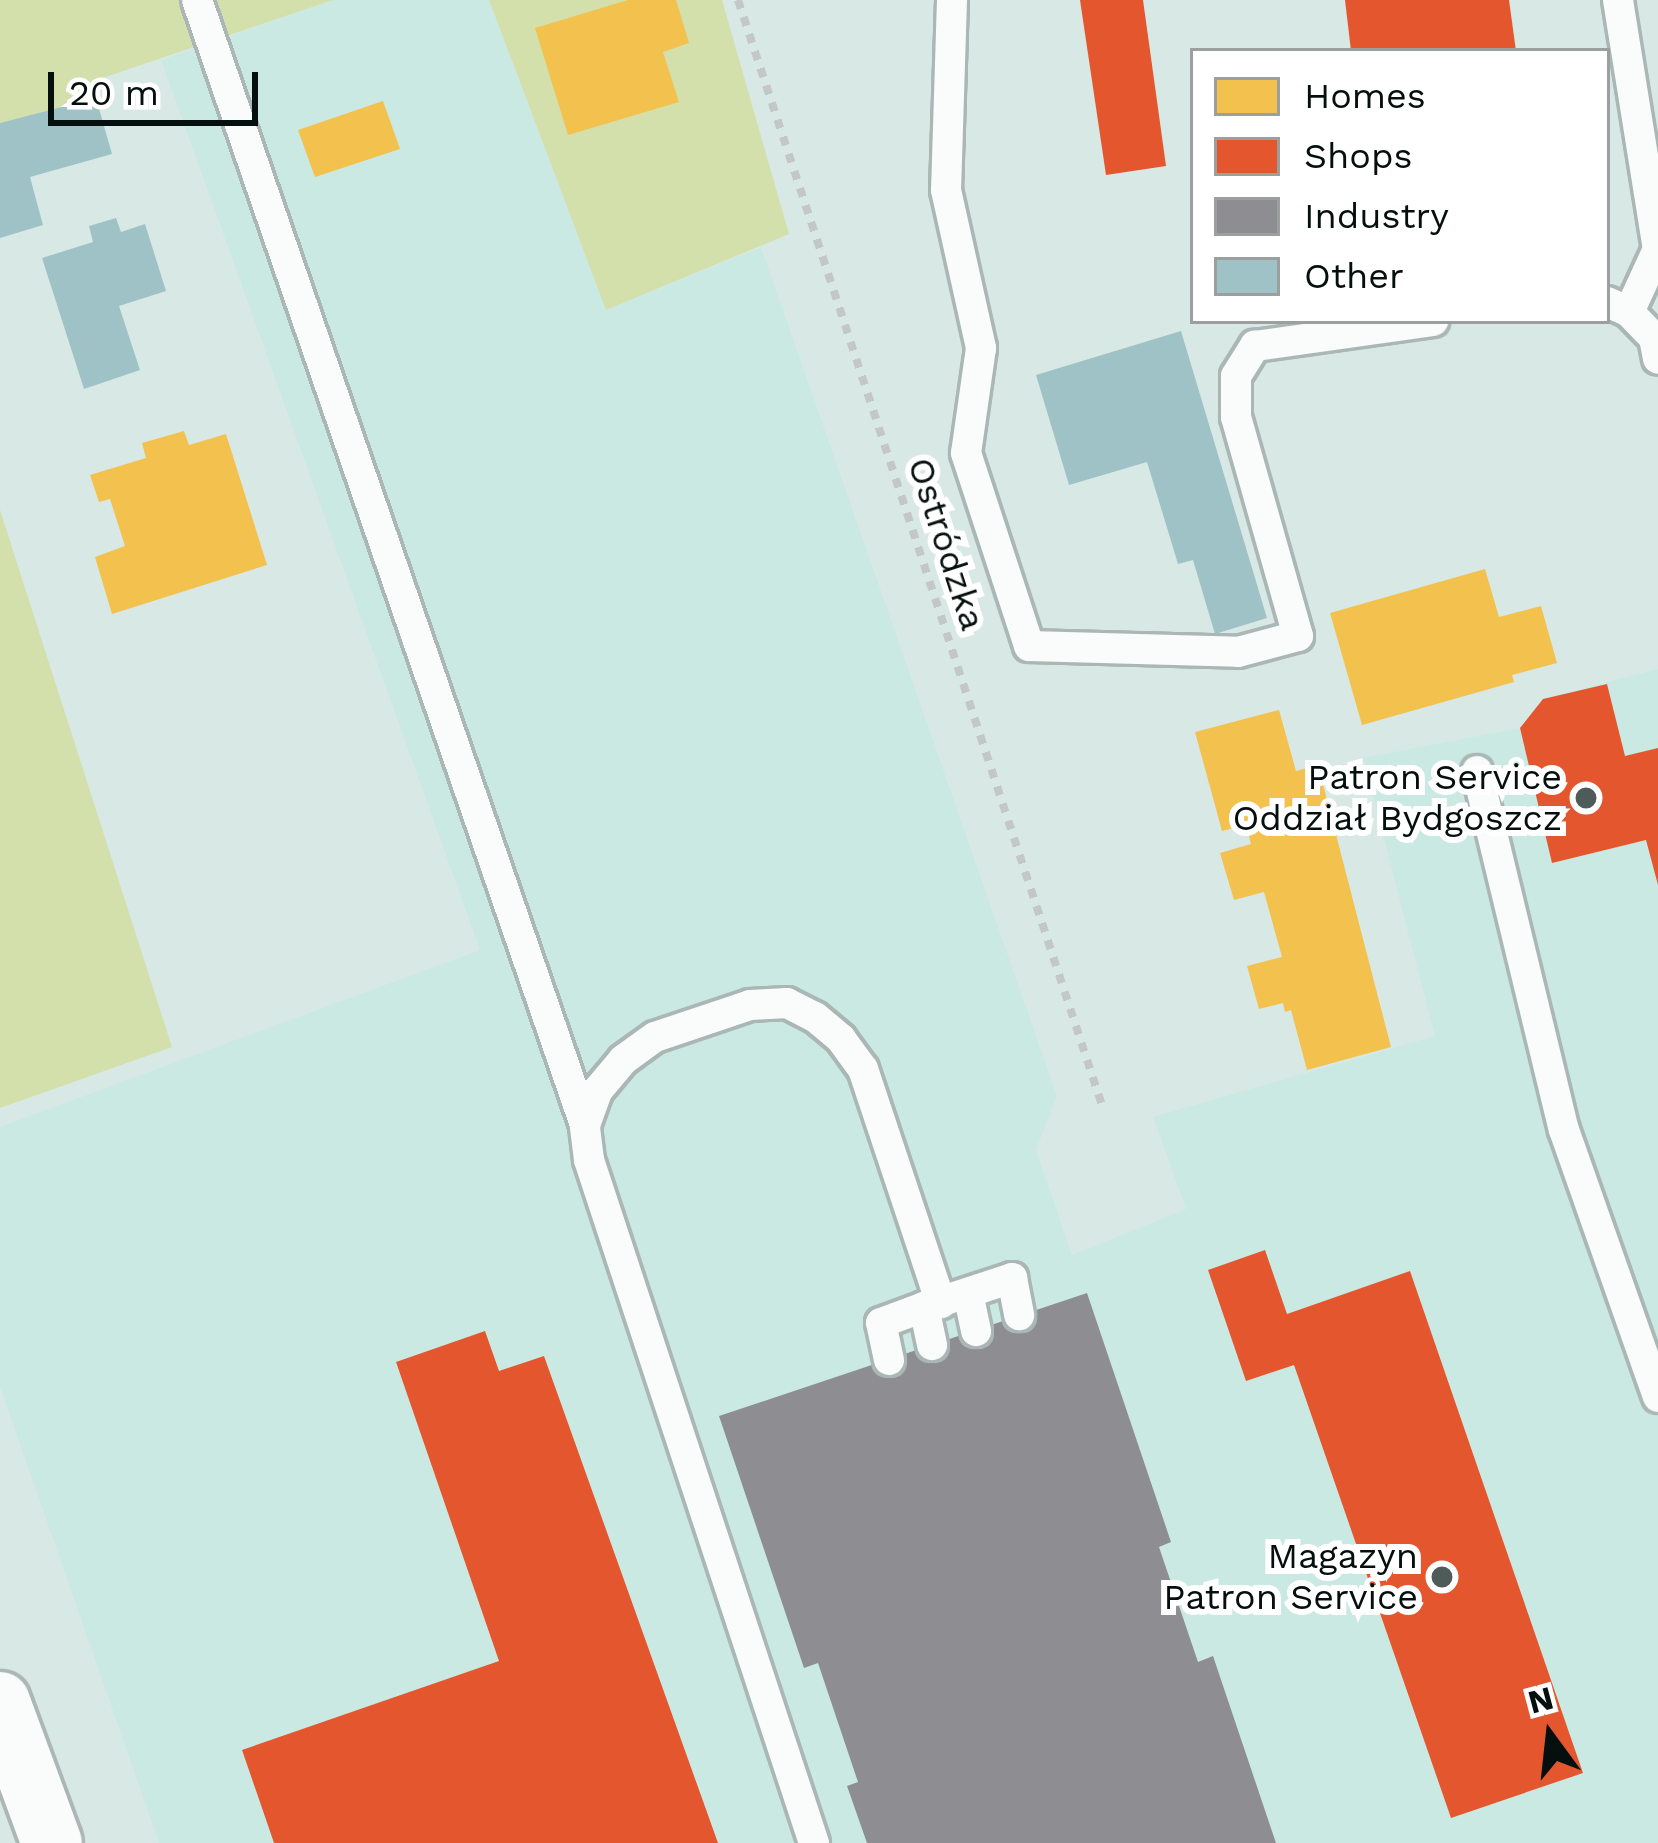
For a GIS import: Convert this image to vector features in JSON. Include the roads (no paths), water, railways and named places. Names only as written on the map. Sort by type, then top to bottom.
[{"type":"street","points":[[0,1702],[52,1843]]},
{"type":"lane","points":[[197,0],[585,1125],[589,1160],[814,1843]]},
{"type":"lane","points":[[952,0],[946,190],[982,348],[966,452],[1029,646],[1238,652],[1298,636],[1236,417],[1236,376],[1255,346],[1412,324]]},
{"type":"lane","points":[[1618,0],[1658,249],[1618,307],[1654,338],[1658,359]]},
{"type":"lane","points":[[1477,771],[1564,1130],[1658,1396]]},
{"type":"lane","points":[[585,1125],[598,1090],[622,1060],[656,1037],[750,1004],[787,1003],[841,1039],[863,1070],[944,1301],[976,1330]]},
{"type":"lane","points":[[889,1360],[880,1322],[1012,1278],[1019,1316]]},
{"type":"lane","points":[[932,1345],[944,1301]]},
{"type":"place","name":"Patron Service Oddział Bydgoszcz","points":[[1586,798]]},
{"type":"place","name":"Magazyn Patron Service","points":[[1442,1577]]}]
